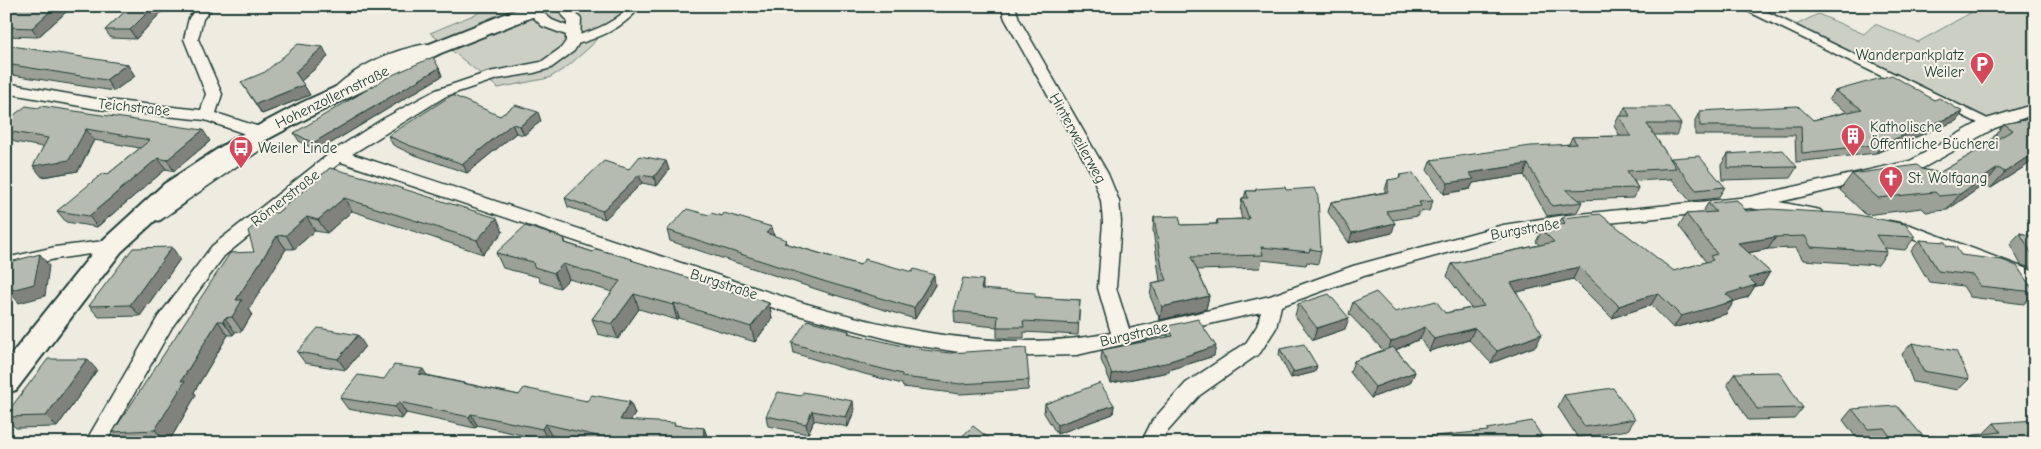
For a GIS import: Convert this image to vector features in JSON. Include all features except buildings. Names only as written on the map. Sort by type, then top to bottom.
[{"type":"main road","name":"Hohenzollernstraße","points":[[6,382],[112,246],[173,190],[228,152],[260,133],[329,98],[440,46],[538,8]]},
{"type":"street","points":[[206,6],[196,18],[192,40],[214,94],[207,115]]},
{"type":"street","points":[[538,8],[547,23],[573,37],[574,19],[561,6]]},
{"type":"street","name":"Hinterweilerweg","points":[[1008,6],[1012,19],[1100,174],[1110,201],[1112,222],[1107,288],[1122,338]]},
{"type":"street","name":"Römerstraße","points":[[95,443],[165,322],[218,251],[339,155],[389,123],[441,93],[494,75],[534,69],[546,65],[567,51],[573,37]]},
{"type":"street","name":"Teichstraße","points":[[6,88],[97,104],[207,115],[260,133]]},
{"type":"street","name":"Burgstraße","points":[[339,155],[790,306],[907,337],[992,349],[1076,347],[1273,302],[1359,271],[1503,231],[1560,222],[1749,203],[1915,165],[1989,124],[2035,109]]},
{"type":"street","points":[[1749,203],[1828,216]]},
{"type":"street","points":[[1876,224],[1904,229],[2035,279]]},
{"type":"street","points":[[6,265],[55,253],[112,246]]},
{"type":"street","points":[[1151,443],[1160,427],[1193,388],[1253,348],[1266,328],[1273,302]]},
{"type":"lane","points":[[573,37],[602,33],[619,24],[636,6]]},
{"type":"lane","points":[[1746,6],[1792,26],[1937,100],[1989,124]]},
{"type":"shaded area","points":[[495,6],[636,6],[601,33],[591,46],[567,67],[549,78],[498,88],[430,33]]},
{"type":"shaded area","points":[[1965,6],[2035,6],[2035,109],[1989,124],[1792,27],[1818,14],[1864,34],[1875,24],[1918,42],[1972,12]]},
{"type":"place","name":"Wanderparkplatz Weiler","points":[[1982,85]]},
{"type":"place","name":"Katholische Öffentliche Bücherei","points":[[1853,157]]},
{"type":"place","name":"Weiler Linde","points":[[241,169]]},
{"type":"place","name":"St. Wolfgang","points":[[1891,199]]}]
